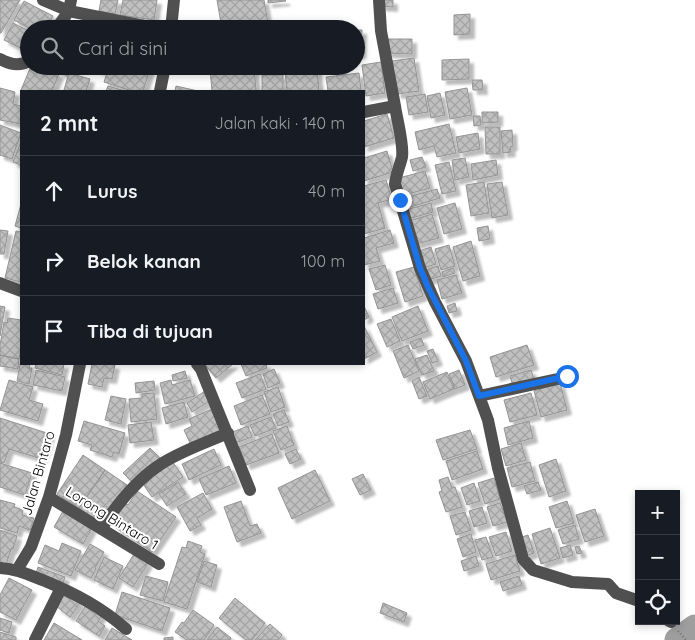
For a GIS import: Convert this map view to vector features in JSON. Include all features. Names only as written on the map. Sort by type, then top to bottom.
[{"type":"street","points":[[43,0],[124,20]]},
{"type":"street","points":[[171,20],[174,0]]},
{"type":"street","points":[[379,0],[380,32],[402,149],[395,184],[420,268],[466,361],[488,420],[498,468],[523,559],[533,570],[572,582],[608,584],[616,594],[635,600]]},
{"type":"street","points":[[61,20],[70,6]]},
{"type":"street","points":[[0,59],[9,64],[20,64]]},
{"type":"street","points":[[160,90],[163,75]]},
{"type":"street","points":[[365,112],[395,106]]},
{"type":"street","points":[[0,284],[20,291]]},
{"type":"street","name":"Jalan Bintaro","points":[[16,570],[31,547],[49,497],[66,435],[80,365]]},
{"type":"street","points":[[198,365],[208,384],[250,490]]},
{"type":"street","points":[[479,396],[567,376]]},
{"type":"street","points":[[101,529],[122,498],[151,471],[176,456],[228,433]]},
{"type":"street","name":"Lorong Bintaro 1","points":[[49,497],[158,564]]},
{"type":"street","points":[[0,568],[16,570],[61,588],[86,600],[126,628]]},
{"type":"street","points":[[35,640],[61,588]]},
{"type":"building","points":[[0,0],[20,0],[1,33],[0,33]]},
{"type":"building","points":[[101,0],[118,0],[115,14],[99,11]]},
{"type":"building","points":[[123,0],[157,0],[154,20],[120,15]]},
{"type":"building","points":[[217,0],[264,0],[267,20],[220,20]]},
{"type":"building","points":[[268,0],[285,0],[286,1],[268,3]]},
{"type":"building","points":[[381,0],[393,0],[393,7],[381,6]]},
{"type":"building","points":[[24,1],[53,16],[51,20],[20,20],[20,23],[14,20]]},
{"type":"building","points":[[470,14],[470,34],[454,35],[454,15]]},
{"type":"building","points":[[13,23],[20,26],[20,48],[4,40]]},
{"type":"building","points":[[388,39],[412,39],[412,54],[387,53]]},
{"type":"building","points":[[414,58],[419,91],[397,94],[392,61]]},
{"type":"building","points":[[469,59],[469,79],[442,80],[442,60]]},
{"type":"building","points":[[381,62],[385,93],[366,96],[363,75],[365,75],[365,65]]},
{"type":"building","points":[[27,75],[59,75],[52,90],[21,90]]},
{"type":"building","points":[[68,75],[90,79],[86,90],[64,90]]},
{"type":"building","points":[[106,75],[148,75],[143,90],[129,90],[104,82]]},
{"type":"building","points":[[211,75],[255,75],[256,90],[212,90]]},
{"type":"building","points":[[262,75],[283,75],[283,90],[262,90]]},
{"type":"building","points":[[285,75],[318,75],[319,90],[287,90]]},
{"type":"building","points":[[359,75],[361,90],[328,90],[326,77]]},
{"type":"building","points":[[472,80],[482,80],[483,90],[473,90]]},
{"type":"building","points":[[108,86],[122,90],[106,90]]},
{"type":"building","points":[[176,86],[194,90],[175,90]]},
{"type":"building","points":[[0,88],[15,92],[13,104],[20,106],[20,124],[0,120]]},
{"type":"building","points":[[467,88],[472,115],[450,119],[445,92]]},
{"type":"building","points":[[440,93],[445,115],[431,118],[427,96]]},
{"type":"building","points":[[425,94],[428,112],[409,115],[406,97]]},
{"type":"building","points":[[482,112],[498,112],[498,122],[482,123]]},
{"type":"building","points":[[387,114],[394,138],[365,147],[365,121]]},
{"type":"building","points":[[473,116],[480,116],[481,125],[474,126]]},
{"type":"building","points":[[449,124],[456,153],[437,157],[434,146],[419,150],[415,132]]},
{"type":"building","points":[[0,125],[20,133],[12,159],[0,155]]},
{"type":"building","points":[[485,127],[500,127],[500,154],[486,154]]},
{"type":"building","points":[[512,130],[513,146],[510,147],[511,152],[503,153],[501,131]]},
{"type":"building","points":[[478,133],[480,149],[459,153],[456,137]]},
{"type":"building","points":[[20,144],[20,165],[13,162]]},
{"type":"building","points":[[387,151],[393,172],[365,181],[365,158]]},
{"type":"building","points":[[422,157],[426,167],[413,171],[410,160]]},
{"type":"building","points":[[465,158],[469,177],[455,180],[452,160]]},
{"type":"building","points":[[496,160],[498,175],[473,180],[471,164]]},
{"type":"building","points":[[449,162],[456,191],[442,194],[435,165]]},
{"type":"building","points":[[425,171],[430,188],[404,195],[399,178]]},
{"type":"building","points":[[386,180],[392,199],[378,203],[385,228],[365,234],[365,186]]},
{"type":"building","points":[[484,182],[489,213],[471,216],[466,185]]},
{"type":"building","points":[[502,182],[508,215],[492,218],[487,184]]},
{"type":"building","points":[[437,189],[440,198],[407,208],[404,198]]},
{"type":"building","points":[[431,203],[433,212],[408,219],[405,210]]},
{"type":"building","points":[[455,203],[462,229],[444,234],[437,208]]},
{"type":"building","points":[[20,208],[20,228],[15,226]]},
{"type":"building","points":[[432,214],[439,238],[416,244],[409,221]]},
{"type":"building","points":[[488,226],[490,239],[479,241],[477,228]]},
{"type":"building","points":[[0,230],[8,231],[4,254],[0,254]]},
{"type":"building","points":[[390,230],[394,243],[376,248],[380,261],[365,265],[365,238]]},
{"type":"building","points":[[16,231],[20,232],[20,282],[5,278]]},
{"type":"building","points":[[471,241],[480,276],[463,281],[453,247]]},
{"type":"building","points":[[449,245],[455,266],[441,270],[435,249]]},
{"type":"building","points":[[431,247],[436,264],[424,268],[419,251]]},
{"type":"building","points":[[385,265],[391,285],[376,290],[369,269]]},
{"type":"building","points":[[438,266],[441,276],[428,280],[425,270]]},
{"type":"building","points":[[414,267],[423,296],[405,302],[396,272]]},
{"type":"building","points":[[453,268],[455,273],[443,277],[442,272]]},
{"type":"building","points":[[456,275],[462,293],[442,299],[437,280]]},
{"type":"building","points":[[393,288],[398,303],[378,309],[373,294]]},
{"type":"building","points":[[455,303],[457,311],[449,313],[447,306]]},
{"type":"building","points":[[0,306],[5,307],[0,336]]},
{"type":"building","points":[[418,306],[428,331],[402,341],[392,317]]},
{"type":"building","points":[[365,308],[369,317],[365,319]]},
{"type":"building","points":[[8,318],[20,320],[19,359],[0,355],[4,322],[7,323]]},
{"type":"building","points":[[391,319],[400,341],[387,347],[377,324]]},
{"type":"building","points":[[365,328],[377,352],[365,358]]},
{"type":"building","points":[[421,338],[424,345],[413,349],[410,342]]},
{"type":"building","points":[[408,345],[419,371],[404,378],[393,351]]},
{"type":"building","points":[[527,345],[534,365],[496,377],[490,357]]},
{"type":"building","points":[[433,349],[438,361],[432,363],[427,351]]},
{"type":"building","points":[[0,355],[19,359],[18,369],[0,366]]},
{"type":"building","points":[[427,355],[434,371],[422,375],[415,359]]},
{"type":"building","points":[[20,364],[30,365],[29,368],[32,368],[29,384],[17,381]]},
{"type":"building","points":[[36,365],[64,365],[62,375],[35,368]]},
{"type":"building","points":[[92,365],[115,365],[112,379],[104,378],[102,387],[88,384]]},
{"type":"building","points":[[205,365],[232,365],[216,378]]},
{"type":"building","points":[[241,365],[266,365],[267,368],[246,376]]},
{"type":"building","points":[[274,369],[280,383],[268,388],[263,374]]},
{"type":"building","points":[[36,370],[65,377],[62,391],[33,385]]},
{"type":"building","points":[[459,370],[465,385],[455,389],[449,374]]},
{"type":"building","points":[[531,370],[534,379],[513,386],[510,376]]},
{"type":"building","points":[[185,371],[187,378],[173,381],[172,375]]},
{"type":"building","points":[[447,372],[454,389],[430,399],[423,382]]},
{"type":"building","points":[[260,374],[266,389],[242,398],[236,383]]},
{"type":"building","points":[[419,377],[427,396],[419,399],[412,381]]},
{"type":"building","points":[[9,380],[33,387],[29,400],[43,404],[38,421],[0,410]]},
{"type":"building","points":[[171,380],[172,385],[190,380],[195,396],[165,404],[160,383]]},
{"type":"building","points":[[154,381],[155,390],[136,393],[135,383]]},
{"type":"building","points":[[560,383],[567,410],[541,417],[534,391]]},
{"type":"building","points":[[278,387],[285,407],[271,412],[264,392]]},
{"type":"building","points":[[205,391],[211,400],[192,412],[187,403]]},
{"type":"building","points":[[154,393],[157,419],[131,422],[129,399],[142,398],[142,394]]},
{"type":"building","points":[[531,393],[537,415],[510,422],[504,400]]},
{"type":"building","points":[[262,395],[270,414],[241,425],[234,406]]},
{"type":"building","points":[[111,396],[126,399],[121,424],[105,420]]},
{"type":"building","points":[[184,402],[188,417],[166,424],[162,408]]},
{"type":"building","points":[[214,408],[225,432],[190,443],[184,430],[192,426],[189,419]]},
{"type":"building","points":[[284,410],[289,422],[278,426],[273,414]]},
{"type":"building","points":[[271,417],[276,428],[255,436],[250,425]]},
{"type":"building","points":[[0,418],[50,434],[42,459],[9,449],[4,463],[0,462]]},
{"type":"building","points":[[84,421],[125,433],[119,454],[114,452],[112,457],[90,450],[92,445],[78,441]]},
{"type":"building","points":[[529,421],[533,438],[508,445],[504,428]]},
{"type":"building","points":[[151,422],[154,440],[130,443],[128,425]]},
{"type":"building","points":[[248,426],[252,437],[235,443],[230,433]]},
{"type":"building","points":[[287,426],[294,445],[281,450],[273,431]]},
{"type":"building","points":[[470,430],[477,449],[443,460],[436,440]]},
{"type":"building","points":[[272,434],[279,453],[246,465],[239,447]]},
{"type":"building","points":[[521,443],[526,460],[506,466],[501,449]]},
{"type":"building","points":[[150,448],[161,459],[134,484],[123,473]]},
{"type":"building","points":[[214,449],[221,465],[189,480],[182,464]]},
{"type":"building","points":[[296,449],[301,459],[290,464],[285,454]]},
{"type":"building","points":[[477,451],[483,469],[452,480],[446,461]]},
{"type":"building","points":[[83,455],[105,470],[79,508],[57,494]]},
{"type":"building","points":[[556,459],[566,491],[549,497],[539,465]]},
{"type":"building","points":[[172,461],[183,477],[152,497],[141,481]]},
{"type":"building","points":[[530,462],[535,481],[512,487],[507,468]]},
{"type":"building","points":[[0,463],[32,473],[25,495],[0,487]]},
{"type":"building","points":[[229,466],[236,483],[206,495],[199,479]]},
{"type":"building","points":[[105,470],[127,485],[101,524],[79,508]]},
{"type":"building","points":[[315,470],[330,501],[292,519],[278,488]]},
{"type":"building","points":[[363,474],[371,490],[360,495],[352,479]]},
{"type":"building","points":[[448,477],[452,488],[455,487],[462,507],[446,512],[439,492],[442,491],[439,480]]},
{"type":"building","points":[[494,478],[500,499],[485,504],[478,483]]},
{"type":"building","points":[[178,482],[186,494],[167,506],[159,494]]},
{"type":"building","points":[[538,482],[541,490],[527,494],[524,486]]},
{"type":"building","points":[[474,483],[480,501],[467,505],[461,488]]},
{"type":"building","points":[[137,491],[176,517],[152,552],[116,528],[119,523],[111,518],[123,501],[128,505]]},
{"type":"building","points":[[203,493],[212,509],[197,518],[201,525],[190,531],[177,507]]},
{"type":"building","points":[[0,500],[15,504],[14,507],[23,510],[22,515],[34,518],[30,530],[19,526],[17,533],[0,528]]},
{"type":"building","points":[[241,501],[250,526],[257,524],[261,533],[237,542],[224,507]]},
{"type":"building","points":[[567,501],[574,523],[556,528],[549,507]]},
{"type":"building","points":[[500,503],[507,522],[493,526],[487,507]]},
{"type":"building","points":[[482,507],[487,523],[474,527],[469,511]]},
{"type":"building","points":[[595,509],[604,536],[585,542],[576,515]]},
{"type":"building","points":[[63,511],[92,528],[83,544],[54,527]]},
{"type":"building","points":[[465,512],[471,530],[456,535],[450,516]]},
{"type":"building","points":[[575,525],[579,539],[563,544],[558,530]]},
{"type":"building","points":[[550,528],[560,558],[541,564],[532,534]]},
{"type":"building","points":[[0,530],[17,536],[6,565],[0,564]]},
{"type":"building","points":[[506,532],[512,551],[496,556],[489,537]]},
{"type":"building","points":[[471,534],[476,552],[463,557],[457,539]]},
{"type":"building","points":[[528,535],[534,553],[525,556],[519,538]]},
{"type":"building","points":[[486,537],[493,557],[482,560],[475,540]]},
{"type":"building","points":[[188,541],[202,546],[200,552],[205,554],[187,609],[164,602],[182,547],[186,548]]},
{"type":"building","points":[[62,543],[81,551],[71,576],[38,563],[45,545],[59,551]]},
{"type":"building","points":[[90,544],[104,552],[91,578],[75,570]]},
{"type":"building","points":[[570,545],[573,555],[563,558],[560,548]]},
{"type":"building","points":[[579,546],[582,553],[577,554],[575,547]]},
{"type":"building","points":[[134,554],[148,563],[133,587],[119,578]]},
{"type":"building","points":[[515,555],[520,571],[491,580],[486,564]]},
{"type":"building","points":[[476,556],[479,566],[464,571],[461,561]]},
{"type":"building","points":[[104,557],[123,566],[113,589],[94,580]]},
{"type":"building","points":[[204,561],[217,565],[211,587],[197,582]]},
{"type":"building","points":[[38,567],[65,577],[62,586],[35,576]]},
{"type":"building","points":[[146,576],[168,582],[163,601],[140,595]]},
{"type":"building","points":[[519,576],[522,585],[503,591],[500,582]]},
{"type":"building","points":[[9,578],[32,590],[16,620],[0,612],[0,595]]},
{"type":"building","points":[[66,592],[80,603],[70,617],[56,606]]},
{"type":"building","points":[[122,592],[170,608],[162,631],[115,615]]},
{"type":"building","points":[[235,598],[265,623],[252,640],[246,640],[219,618]]},
{"type":"building","points":[[88,602],[104,612],[98,621],[105,626],[99,636],[76,621]]},
{"type":"building","points":[[383,603],[407,613],[404,622],[380,613]]},
{"type":"building","points":[[193,610],[214,625],[204,640],[187,640],[175,632]]},
{"type":"building","points":[[0,618],[12,622],[9,633],[0,630]]},
{"type":"building","points":[[54,623],[82,640],[44,640]]},
{"type":"building","points":[[270,624],[282,635],[278,640],[255,640]]},
{"type":"building","points":[[217,627],[231,638],[230,640],[207,640]]},
{"type":"building","points":[[112,628],[132,640],[105,640]]},
{"type":"building","points":[[0,632],[16,637],[16,640],[0,640]]},
{"type":"building","points":[[173,637],[173,640],[164,640],[164,638]]},
{"type":"waterway","points":[[677,640],[695,627]]},
{"type":"route","points":[[400,200],[420,268],[444,319],[459,345],[474,378],[479,396],[567,376]]}]
